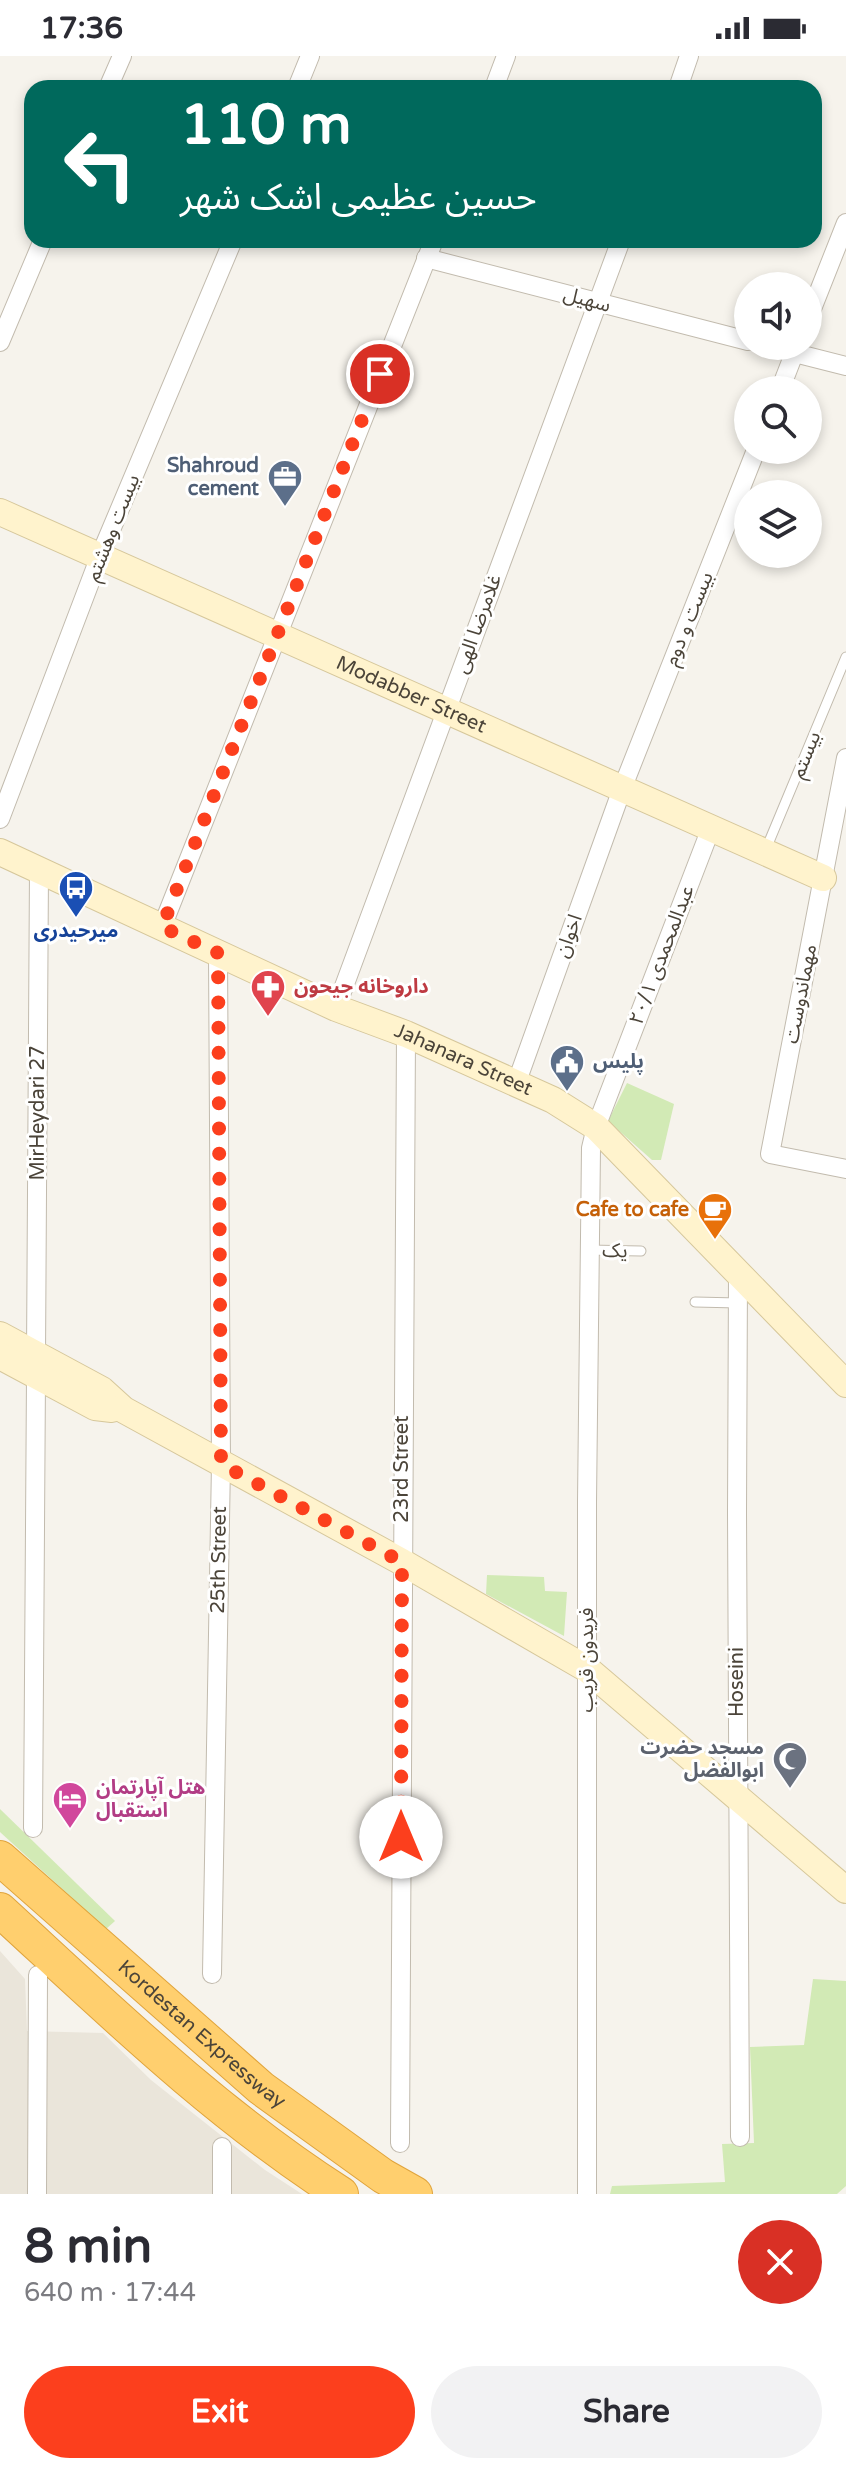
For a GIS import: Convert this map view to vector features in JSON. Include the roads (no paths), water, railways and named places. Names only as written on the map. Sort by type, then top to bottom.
[{"type":"highway","name":"Kordestan Expressway","points":[[0,1858],[261,2088],[383,2176],[415,2194]]},
{"type":"highway","name":"Kordestan Expressway","points":[[0,1910],[179,2074],[248,2129],[341,2194]]},
{"type":"street","points":[[112,80],[122,56]]},
{"type":"street","points":[[300,80],[310,56]]},
{"type":"street","points":[[497,80],[506,56]]},
{"type":"street","points":[[681,80],[689,56]]},
{"type":"street","points":[[822,284],[846,223]]},
{"type":"street","points":[[0,342],[40,248]]},
{"type":"street","name":"بیست وهشتم","points":[[0,819],[100,556],[230,248]]},
{"type":"street","points":[[162,927],[430,248]]},
{"type":"street","name":"غلامرضا الهی","points":[[336,1008],[618,248]]},
{"type":"street","name":"سهیل","points":[[426,258],[734,337]]},
{"type":"street","points":[[822,358],[846,366]]},
{"type":"street","name":"بیست و دوم","points":[[622,789],[750,464]]},
{"type":"street","name":"Modabber Street","points":[[0,512],[823,878]]},
{"type":"street","name":"مهماندوست","points":[[846,758],[770,1154],[846,1169]]},
{"type":"street","name":"اخوان","points":[[516,1084],[622,789]]},
{"type":"street","name":"عبدالمحمدی ۲۰/۱","points":[[596,1127],[711,828]]},
{"type":"street","name":"Jahanara Street","points":[[0,852],[336,1008],[406,1034],[553,1100],[596,1127],[846,1384]]},
{"type":"street","name":"MirHeydari 27","points":[[33,1828],[39,870]]},
{"type":"street","name":"25th Street","points":[[212,1974],[221,1464],[218,953]]},
{"type":"street","name":"23rd Street","points":[[400,2143],[406,1034]]},
{"type":"street","name":"فریدون قریب","points":[[587,2194],[588,1250],[591,1148],[596,1127]]},
{"type":"street","name":"Hoseini","points":[[738,1275],[740,2137]]},
{"type":"street","points":[[0,1335],[36,1366]]},
{"type":"street","points":[[0,1356],[102,1390],[124,1410],[402,1562],[587,1669],[846,1890]]},
{"type":"street","points":[[37,2194],[38,1975]]},
{"type":"street","points":[[222,2147],[222,2194]]},
{"type":"lane","name":"بیستم","points":[[764,852],[846,657]]},
{"type":"lane","name":"یک","points":[[588,1250],[641,1251]]},
{"type":"lane","points":[[695,1302],[738,1303]]},
{"type":"place","name":"Shahroud cement","points":[[285,508]]},
{"type":"place","name":"میرحیدری","points":[[76,919]]},
{"type":"place","name":"داروخانه جیحون","points":[[268,1018]]},
{"type":"place","name":"پلیس","points":[[567,1093]]},
{"type":"place","name":"Cafe to cafe","points":[[715,1241]]},
{"type":"place","name":"مسجد حضرت ابوالفضل","points":[[790,1790]]},
{"type":"place","name":"هتل آپارتمان استقبال","points":[[70,1830]]}]
